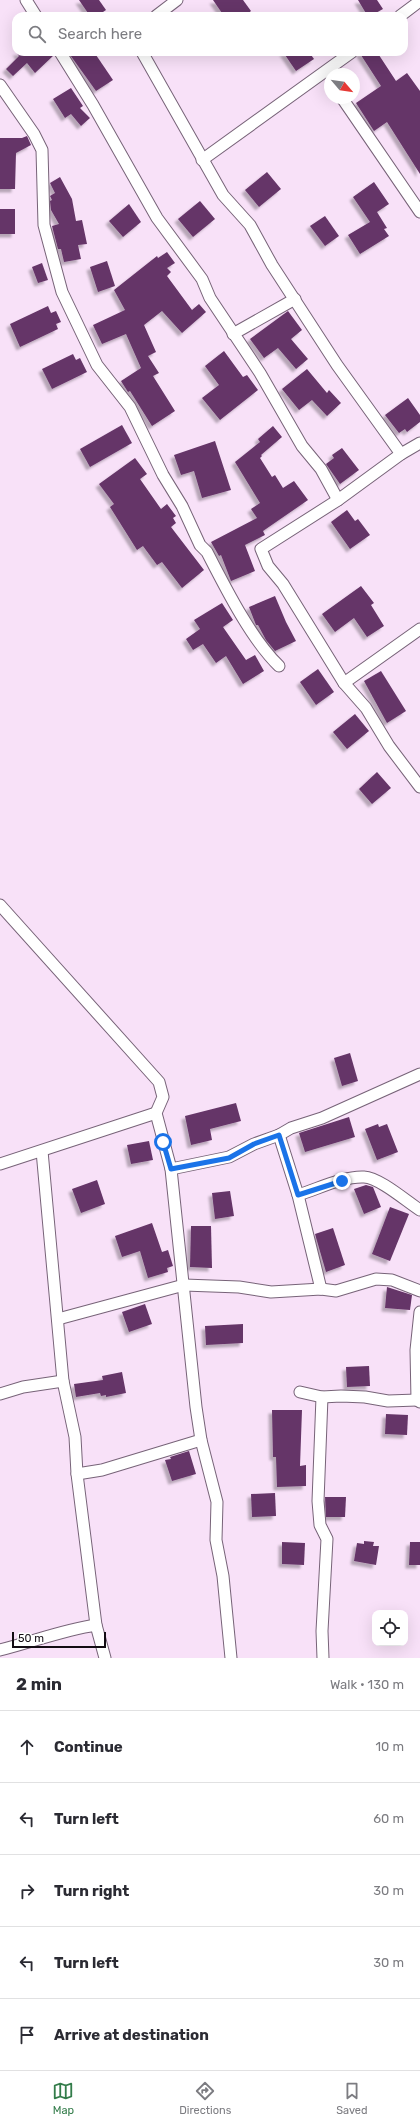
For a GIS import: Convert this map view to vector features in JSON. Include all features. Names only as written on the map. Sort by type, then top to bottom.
[{"type":"street","points":[[26,0],[34,12]]},
{"type":"street","points":[[161,12],[177,0]]},
{"type":"street","points":[[405,12],[420,1]]},
{"type":"street","points":[[62,56],[96,110],[144,198],[202,279],[210,298],[260,374],[302,446],[321,469],[338,500]]},
{"type":"street","points":[[144,56],[223,195],[250,225],[272,265],[337,365],[402,454]]},
{"type":"street","points":[[336,68],[348,56]]},
{"type":"street","points":[[202,160],[216,148],[324,79]]},
{"type":"street","points":[[0,85],[34,134],[42,150],[44,226],[62,292],[97,365],[130,407],[162,474],[182,506],[200,545],[207,552],[255,637],[268,655],[279,666]]},
{"type":"street","points":[[346,104],[420,212]]},
{"type":"street","points":[[233,334],[295,299]]},
{"type":"street","points":[[420,443],[402,454],[338,500],[261,549],[268,566],[284,584],[344,683],[366,708],[390,746],[420,787]]},
{"type":"street","points":[[344,683],[420,629]]},
{"type":"street","points":[[0,905],[159,1082],[163,1097],[156,1113],[171,1169],[191,1362],[201,1440],[217,1502],[216,1540],[223,1576],[231,1658]]},
{"type":"street","points":[[171,1169],[229,1158],[254,1144],[279,1135],[291,1128],[322,1118],[420,1074]]},
{"type":"street","points":[[0,1164],[42,1151],[91,1132],[156,1113]]},
{"type":"street","points":[[279,1135],[298,1195],[322,1289]]},
{"type":"street","points":[[42,1151],[63,1381],[75,1437],[77,1474],[96,1625],[105,1658]]},
{"type":"street","points":[[298,1195],[342,1181],[365,1177],[383,1185],[420,1210]]},
{"type":"street","points":[[58,1319],[184,1285],[239,1287],[271,1292],[322,1289],[336,1290],[376,1280],[392,1280],[420,1291]]},
{"type":"street","points":[[300,1392],[322,1398],[341,1396],[365,1397],[388,1402],[418,1402],[416,1350],[420,1312]]},
{"type":"street","points":[[0,1394],[23,1387],[63,1381]]},
{"type":"street","points":[[322,1398],[318,1501],[320,1525],[327,1539],[322,1631],[323,1658]]},
{"type":"street","points":[[77,1474],[102,1470],[201,1440]]},
{"type":"street","points":[[0,1650],[40,1640],[72,1629],[96,1625]]},
{"type":"building","points":[[79,0],[99,0],[106,10],[103,12],[87,12]]},
{"type":"building","points":[[213,0],[243,0],[251,11],[250,12],[221,12]]},
{"type":"building","points":[[358,0],[377,0],[383,9],[378,12],[365,12]]},
{"type":"building","points":[[19,56],[53,56],[35,73],[27,63],[13,76],[6,69]]},
{"type":"building","points":[[71,56],[97,56],[113,80],[96,91]]},
{"type":"building","points":[[286,56],[312,56],[314,59],[296,71]]},
{"type":"building","points":[[362,56],[380,56],[396,81],[407,73],[420,91],[420,174],[387,122],[374,131],[357,104],[360,104],[360,100],[381,86]]},
{"type":"building","points":[[71,88],[83,106],[80,108],[90,118],[81,126],[71,114],[65,118],[53,99]]},
{"type":"building","points":[[27,136],[31,145],[16,153],[15,189],[0,189],[0,138],[22,138]]},
{"type":"building","points":[[267,172],[281,189],[259,207],[245,190]]},
{"type":"building","points":[[60,177],[72,199],[76,221],[82,220],[87,244],[78,245],[81,259],[64,262],[61,249],[58,249],[52,226],[59,224],[51,210],[50,201],[52,200],[50,196],[55,193],[50,183]]},
{"type":"building","points":[[374,182],[389,204],[377,212],[387,228],[384,229],[389,236],[360,254],[348,235],[370,222],[353,197]]},
{"type":"building","points":[[200,201],[215,219],[193,237],[178,219]]},
{"type":"building","points":[[129,204],[141,222],[123,237],[109,221]]},
{"type":"building","points":[[0,209],[15,209],[15,234],[0,234]]},
{"type":"building","points":[[325,216],[339,236],[325,246],[310,226]]},
{"type":"building","points":[[167,252],[175,263],[167,268],[171,272],[167,276],[192,310],[199,304],[206,312],[182,333],[162,311],[144,325],[156,352],[148,356],[159,373],[153,376],[175,411],[152,426],[130,391],[128,392],[121,381],[141,368],[126,334],[102,344],[93,325],[125,310],[114,290],[157,256],[158,258]]},
{"type":"building","points":[[107,261],[115,286],[98,292],[90,267]]},
{"type":"building","points":[[42,263],[48,280],[38,283],[32,267]]},
{"type":"building","points":[[48,306],[51,313],[56,311],[61,322],[56,324],[58,329],[20,347],[10,324]]},
{"type":"building","points":[[288,311],[302,330],[291,339],[308,359],[296,369],[278,348],[264,358],[250,339]]},
{"type":"building","points":[[224,351],[243,377],[247,375],[258,390],[220,420],[202,398],[219,385],[205,366]]},
{"type":"building","points":[[73,354],[76,360],[80,358],[87,372],[52,389],[42,369]]},
{"type":"building","points":[[307,369],[327,393],[329,390],[341,403],[327,416],[312,400],[299,410],[282,389]]},
{"type":"building","points":[[408,398],[420,415],[420,422],[407,432],[405,429],[399,433],[385,415]]},
{"type":"building","points":[[122,425],[132,443],[90,467],[80,449]]},
{"type":"building","points":[[273,426],[282,437],[261,455],[262,456],[260,458],[272,477],[275,475],[283,488],[294,481],[308,500],[263,531],[265,535],[245,545],[255,571],[231,581],[221,555],[219,556],[211,542],[257,518],[251,509],[260,503],[235,462],[260,442],[258,439]]},
{"type":"building","points":[[215,441],[231,490],[202,498],[194,471],[181,475],[174,455]]},
{"type":"building","points":[[342,448],[359,470],[340,484],[326,464],[334,458],[332,455]]},
{"type":"building","points":[[135,458],[147,474],[140,479],[161,509],[167,504],[176,516],[173,518],[176,523],[171,527],[204,570],[182,588],[162,562],[157,565],[143,546],[137,550],[110,507],[114,504],[99,484]]},
{"type":"building","points":[[347,510],[355,521],[358,519],[370,535],[350,549],[331,522]]},
{"type":"building","points":[[361,586],[374,603],[371,605],[384,626],[367,637],[354,618],[335,632],[322,614]]},
{"type":"building","points":[[275,596],[296,641],[275,651],[266,640],[258,625],[256,625],[249,607]]},
{"type":"building","points":[[222,603],[233,620],[223,627],[246,660],[255,655],[264,671],[243,684],[226,656],[216,663],[203,644],[193,650],[186,639],[200,629],[194,620]]},
{"type":"building","points":[[318,669],[334,692],[316,705],[300,682]]},
{"type":"building","points":[[381,671],[406,711],[387,723],[364,681]]},
{"type":"building","points":[[355,714],[369,731],[347,749],[333,732]]},
{"type":"building","points":[[377,772],[391,788],[372,804],[359,789]]},
{"type":"building","points":[[350,1053],[358,1081],[342,1086],[334,1058]]},
{"type":"building","points":[[236,1103],[241,1121],[210,1129],[212,1140],[191,1145],[185,1116]]},
{"type":"building","points":[[349,1117],[355,1137],[305,1152],[299,1133]]},
{"type":"building","points":[[378,1124],[379,1127],[387,1124],[398,1152],[377,1160],[365,1129]]},
{"type":"building","points":[[149,1141],[153,1160],[131,1164],[127,1145]]},
{"type":"building","points":[[97,1180],[105,1204],[81,1213],[72,1189]]},
{"type":"building","points":[[366,1185],[373,1187],[381,1207],[364,1214],[354,1189]]},
{"type":"building","points":[[230,1191],[234,1216],[215,1219],[212,1193]]},
{"type":"building","points":[[390,1207],[409,1214],[390,1261],[372,1254]]},
{"type":"building","points":[[152,1223],[162,1252],[168,1250],[173,1266],[167,1268],[168,1272],[148,1278],[140,1251],[122,1257],[115,1236]]},
{"type":"building","points":[[191,1226],[211,1226],[212,1268],[190,1267]]},
{"type":"building","points":[[333,1228],[345,1265],[326,1272],[315,1234]]},
{"type":"building","points":[[387,1287],[412,1295],[410,1310],[385,1308]]},
{"type":"building","points":[[145,1304],[152,1324],[129,1332],[122,1312]]},
{"type":"building","points":[[243,1324],[243,1343],[206,1345],[205,1326]]},
{"type":"building","points":[[369,1366],[370,1386],[347,1387],[346,1367]]},
{"type":"building","points":[[122,1372],[126,1393],[106,1397],[106,1395],[101,1396],[100,1393],[76,1397],[74,1384],[103,1380],[102,1376]]},
{"type":"building","points":[[272,1410],[302,1410],[300,1466],[306,1465],[306,1486],[277,1487],[276,1457],[273,1457]]},
{"type":"building","points":[[386,1414],[408,1415],[407,1435],[385,1434]]},
{"type":"building","points":[[189,1451],[196,1474],[172,1481],[165,1460]]},
{"type":"building","points":[[275,1493],[276,1516],[252,1517],[251,1494]]},
{"type":"building","points":[[325,1497],[346,1497],[345,1517],[326,1517]]},
{"type":"building","points":[[364,1541],[374,1542],[373,1546],[379,1546],[376,1565],[354,1561],[357,1543],[364,1544]]},
{"type":"building","points":[[282,1542],[305,1543],[304,1565],[282,1564]]},
{"type":"building","points":[[410,1542],[420,1542],[420,1565],[409,1565]]},
{"type":"route","points":[[163,1142],[171,1169],[229,1158],[254,1144],[279,1135],[298,1195],[342,1181]]}]
